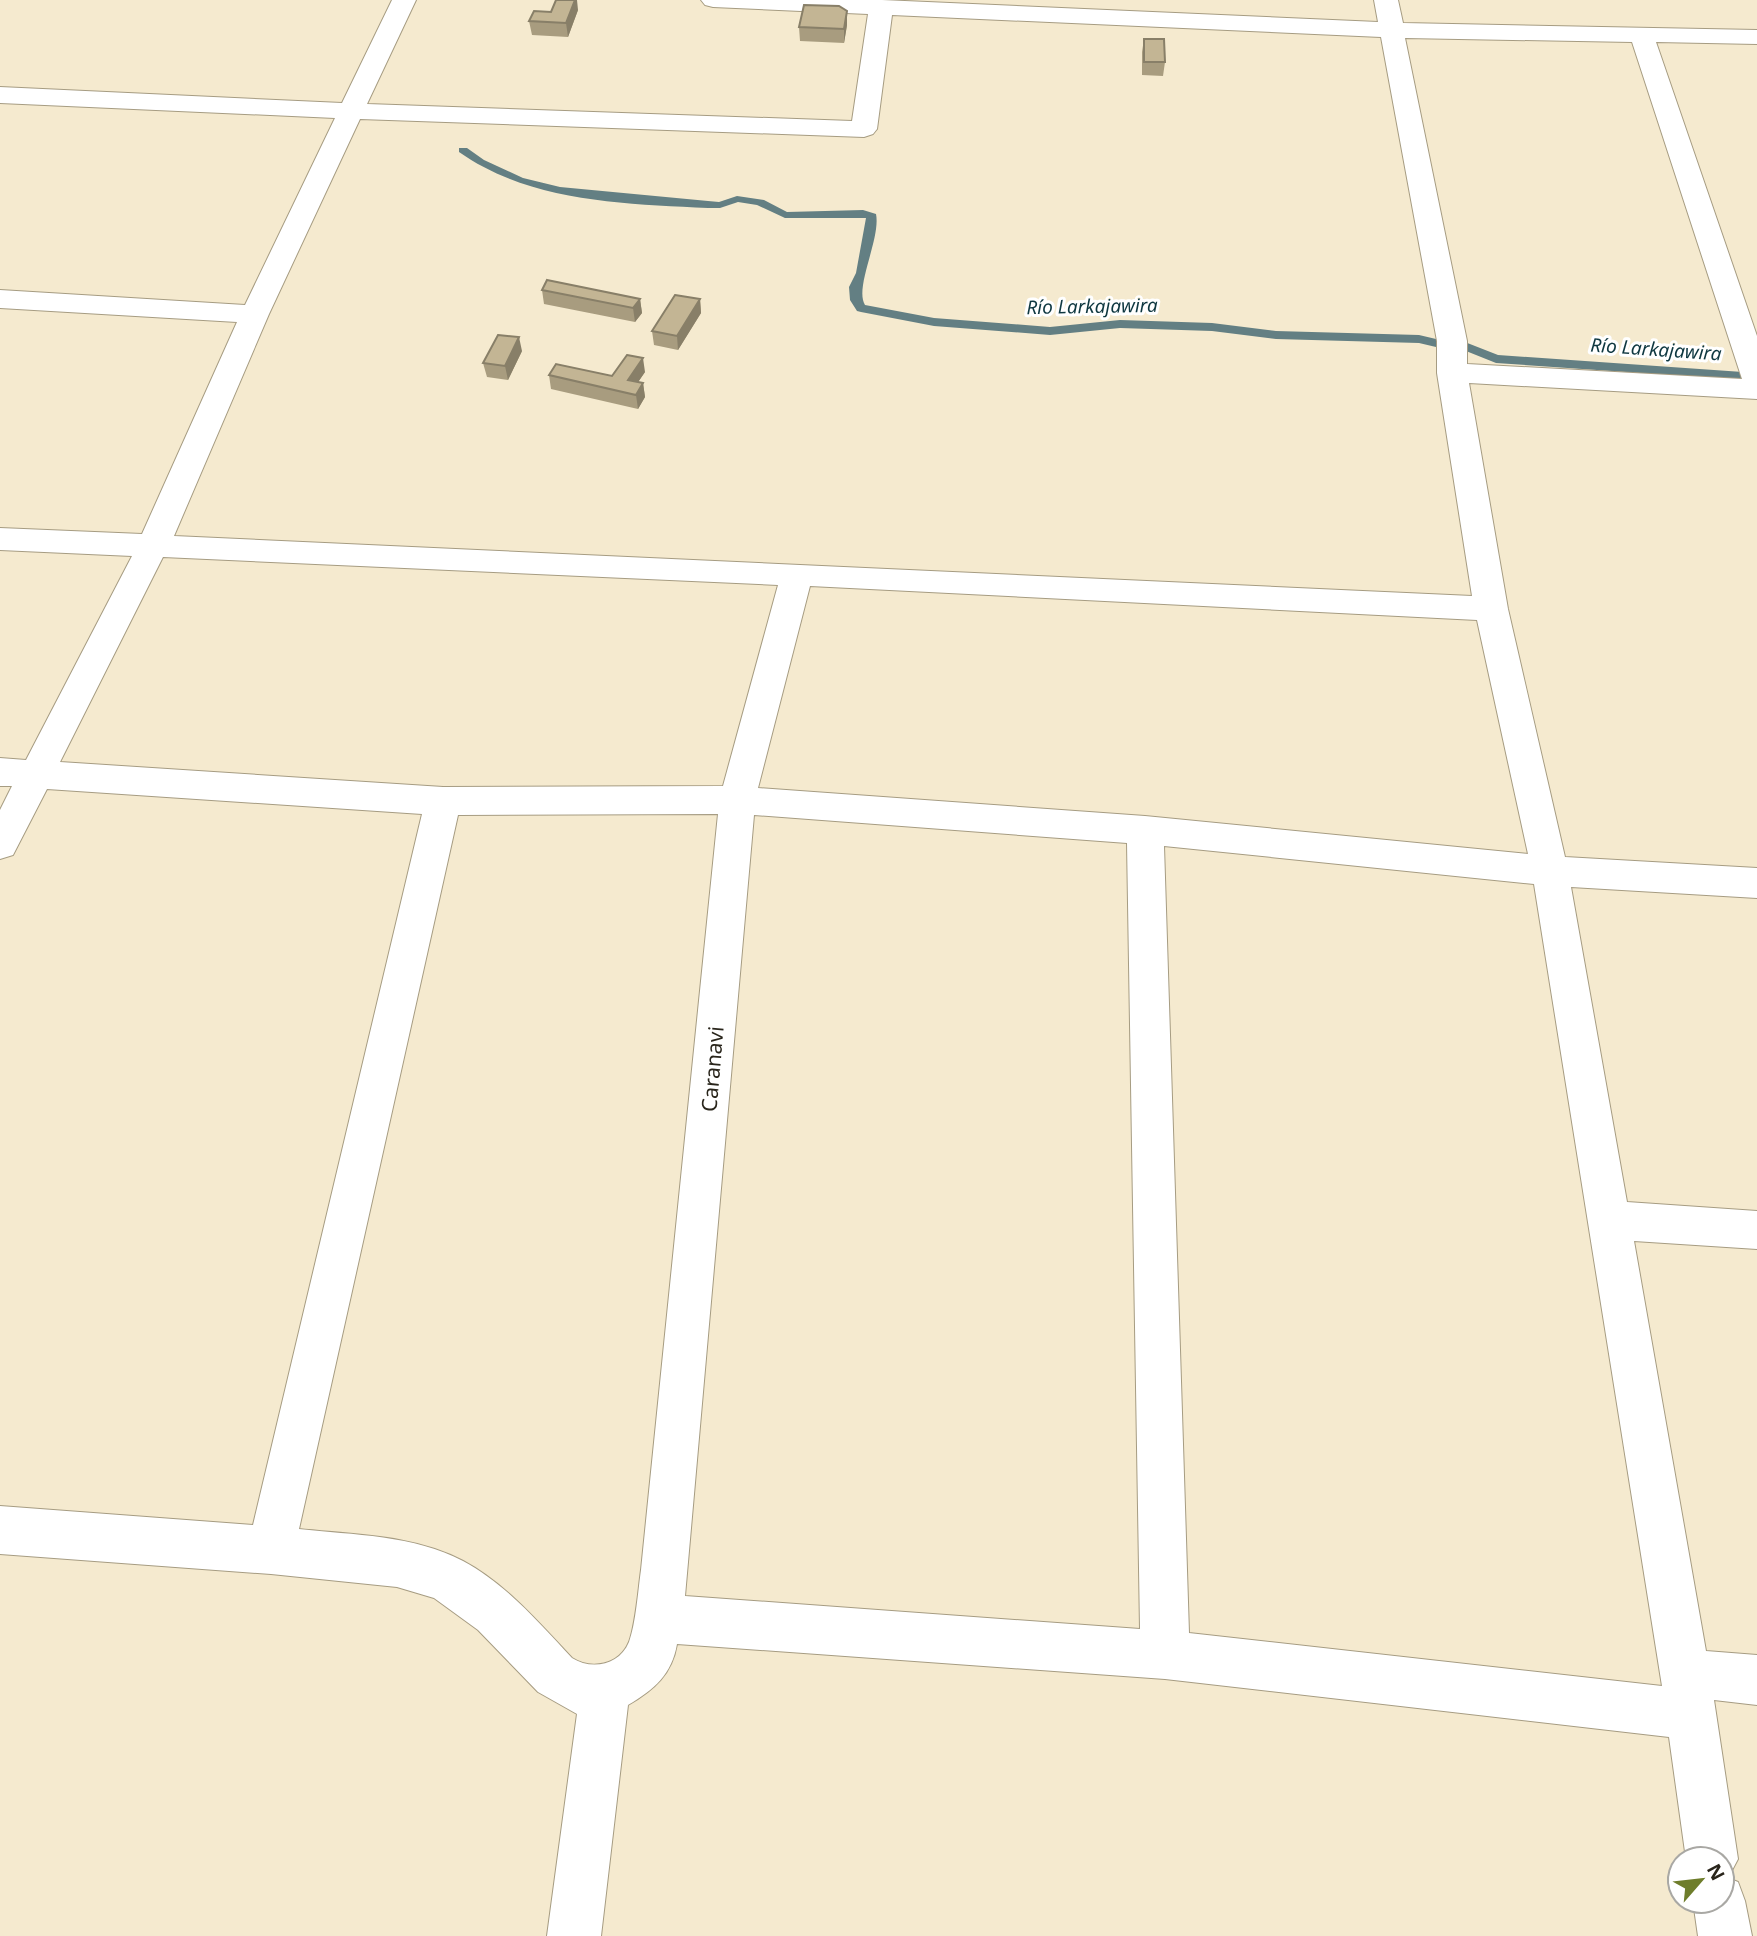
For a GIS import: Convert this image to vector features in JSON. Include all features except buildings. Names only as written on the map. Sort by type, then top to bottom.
[{"type":"street","points":[[0,845],[153,547],[255,314],[404,0]]},
{"type":"street","points":[[713,0],[881,7],[1389,15],[1641,33],[1757,37]]},
{"type":"street","points":[[0,95],[350,111],[864,129],[881,7]]},
{"type":"street","points":[[1389,15],[1452,341],[1452,373],[1491,609],[1550,871],[1711,1845]]},
{"type":"street","points":[[1641,33],[1757,379]]},
{"type":"street","points":[[0,299],[255,314]]},
{"type":"street","points":[[1452,373],[1757,389]]},
{"type":"street","points":[[0,539],[797,574],[1491,609]]},
{"type":"street","name":"Caranavi","points":[[606,1690],[635,1674],[651,1654],[665,1570],[737,800],[797,574]]},
{"type":"street","points":[[0,772],[443,802],[737,800],[1145,830],[1550,871],[1757,883]]},
{"type":"street","points":[[271,1550],[443,802]]},
{"type":"street","points":[[1145,830],[1165,1655]]},
{"type":"street","points":[[1609,1220],[1757,1230]]},
{"type":"street","points":[[0,1530],[271,1550],[397,1563],[447,1578],[495,1613],[555,1675],[578,1690],[606,1690],[574,1936]]},
{"type":"street","points":[[657,1618],[1687,1694],[1757,1680]]},
{"type":"street","points":[[1721,1915],[1725,1936]]},
{"type":"waterway","name":"Río Larkajawira","points":[[463,150],[499,172],[560,191],[708,205],[720,205],[737,199],[760,202],[785,215],[863,213],[872,216],[862,273],[855,287],[856,300],[861,308],[934,322],[1050,331],[1120,324],[1212,327],[1276,335],[1419,339],[1436,343],[1452,341],[1496,359],[1757,377]]}]
